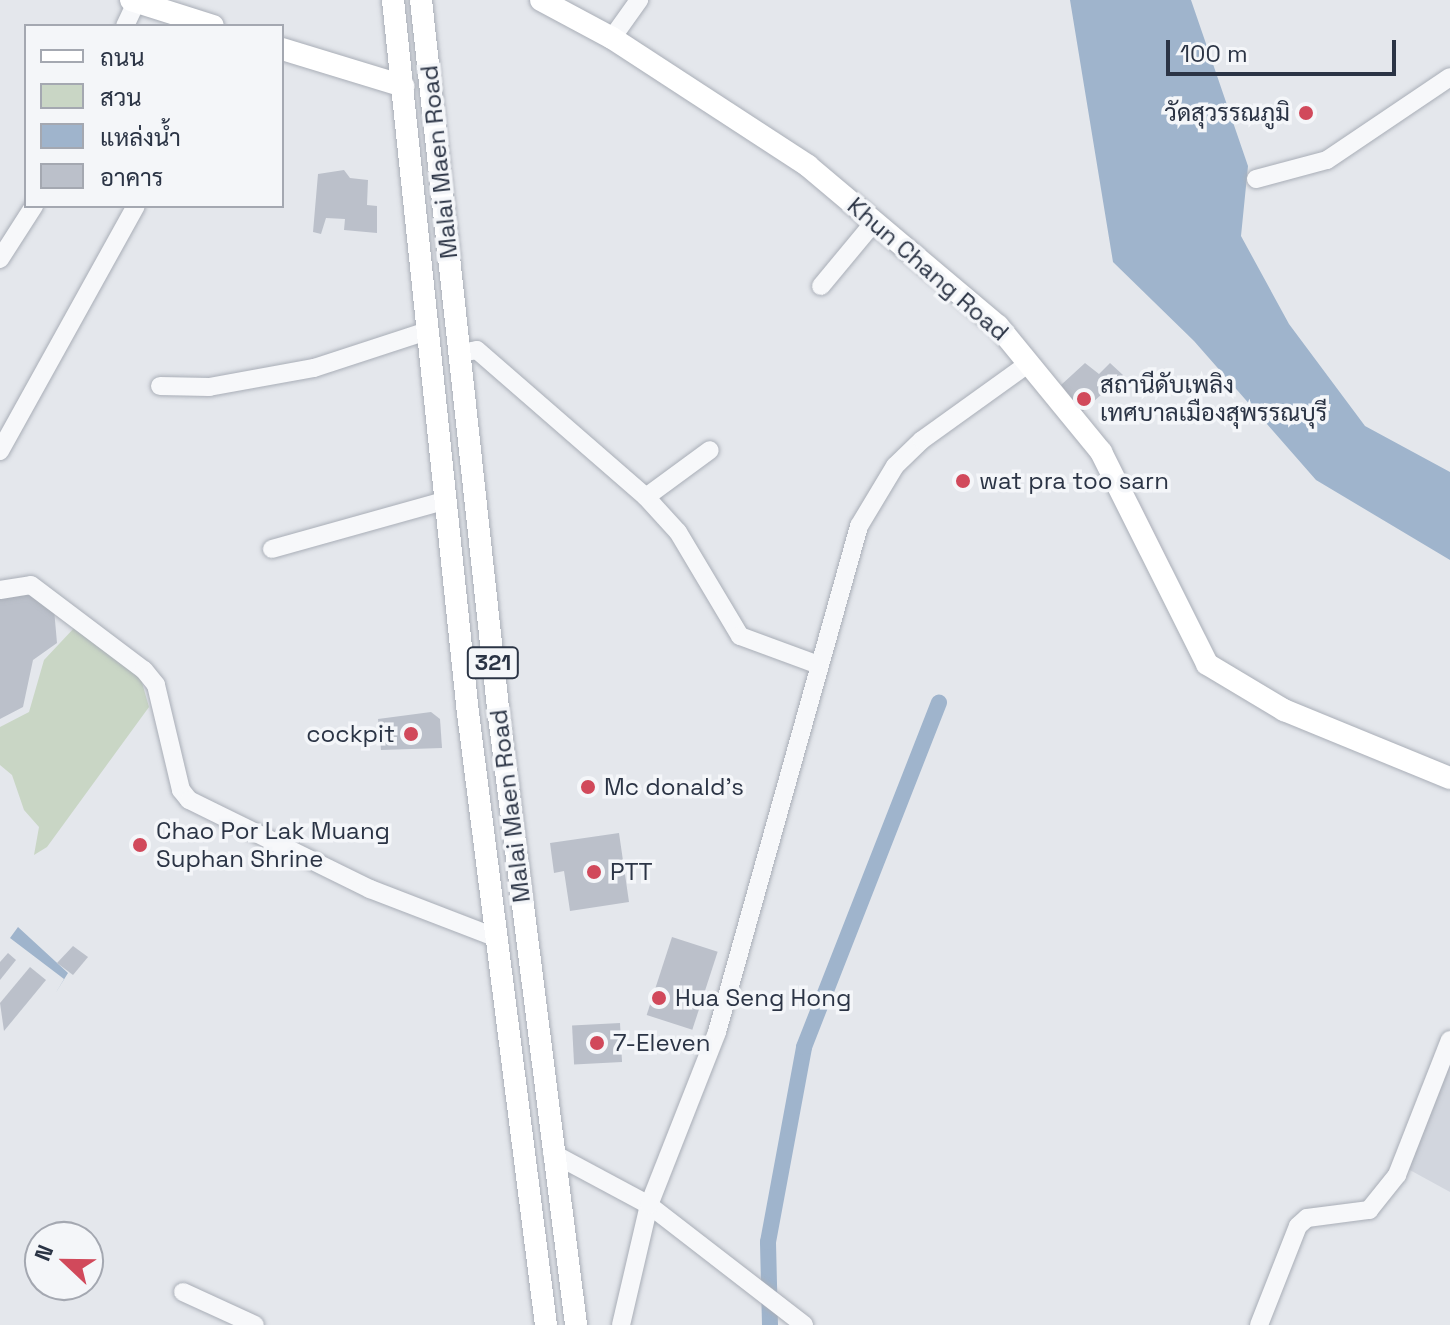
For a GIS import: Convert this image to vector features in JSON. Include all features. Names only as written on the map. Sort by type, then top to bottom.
[{"type":"main road","name":"Malai Maen Road","points":[[393,0],[468,713],[546,1325]]},
{"type":"main road","name":"Malai Maen Road","points":[[421,0],[498,708],[576,1325]]},
{"type":"main road","name":"Khun Chang Road","points":[[541,0],[612,38],[808,166],[998,326],[1101,452],[1207,664],[1284,710],[1450,778]]},
{"type":"main road","points":[[134,1],[207,24]]},
{"type":"main road","points":[[284,50],[403,86]]},
{"type":"main road","points":[[468,713],[498,708]]},
{"type":"main road","points":[[520,1115],[548,1112]]},
{"type":"street","points":[[612,38],[639,0]]},
{"type":"street","points":[[126,24],[134,1]]},
{"type":"street","points":[[1256,179],[1327,160],[1448,82]]},
{"type":"street","points":[[0,259],[33,208]]},
{"type":"street","points":[[0,451],[135,208]]},
{"type":"street","points":[[821,286],[875,221]]},
{"type":"street","points":[[160,386],[209,387],[314,368],[427,331]]},
{"type":"street","points":[[460,353],[477,350],[646,497],[678,532],[740,636],[776,654],[816,664]]},
{"type":"street","points":[[621,1325],[649,1205],[717,1032],[816,664],[859,526],[895,466],[981,392],[1004,384],[1029,363]]},
{"type":"street","points":[[646,497],[710,450]]},
{"type":"street","points":[[272,549],[444,501]]},
{"type":"street","points":[[0,590],[31,585],[144,670],[156,685],[181,790],[189,800],[370,889],[497,938]]},
{"type":"street","points":[[1259,1325],[1298,1226],[1307,1218],[1369,1210],[1397,1175],[1450,1040]]},
{"type":"street","points":[[552,1153],[649,1205],[775,1298],[804,1325]]},
{"type":"street","points":[[183,1292],[255,1325]]},
{"type":"shaded area","points":[[1450,1062],[1450,1192],[1408,1169]]},
{"type":"green space","points":[[75,627],[141,679],[149,707],[47,847],[34,855],[39,827],[24,810],[12,775],[0,765],[0,727],[29,712],[44,660]]},
{"type":"water","points":[[1070,0],[1191,0],[1248,166],[1241,236],[1289,324],[1365,426],[1450,472],[1450,560],[1316,480],[1194,341],[1113,262]]},
{"type":"water","points":[[18,927],[68,973],[55,994],[64,979],[10,938]]},
{"type":"building","points":[[344,170],[350,178],[368,180],[367,205],[377,206],[377,233],[344,230],[345,219],[326,218],[321,234],[313,232],[318,174]]},
{"type":"building","name":"สถานีดับเพลิง เทศบาลเมืองสุพรรณบุรี","points":[[1085,363],[1099,374],[1110,363],[1123,375],[1082,412],[1061,385]]},
{"type":"building","points":[[28,592],[54,609],[57,643],[33,660],[23,707],[0,719],[0,594]]},
{"type":"building","name":"cockpit","points":[[431,712],[440,719],[442,748],[381,750],[378,719]]},
{"type":"building","name":"PTT","points":[[619,833],[629,902],[570,911],[564,871],[554,873],[550,843]]},
{"type":"building","points":[[672,937],[718,952],[692,1030],[647,1015]]},
{"type":"building","points":[[73,946],[88,957],[73,975],[57,963]]},
{"type":"building","points":[[8,953],[16,960],[0,980],[0,962]]},
{"type":"building","points":[[30,967],[46,980],[4,1031],[0,1003]]},
{"type":"building","name":"7-Eleven","points":[[620,1023],[622,1062],[574,1064],[572,1026]]},
{"type":"waterway","points":[[770,1325],[768,1242],[804,1047],[939,702]]},
{"type":"place","name":"วัดสุวรรณภูมิ","points":[[1306,113]]},
{"type":"place","name":"สถานีดับเพลิง เทศบาลเมืองสุพรรณบุรี","points":[[1084,399]]},
{"type":"place","name":"wat pra too sarn","points":[[963,481]]},
{"type":"place","name":"cockpit","points":[[411,734]]},
{"type":"place","name":"Mc donald's","points":[[588,787]]},
{"type":"place","name":"Chao Por Lak Muang Suphan Shrine","points":[[140,845]]},
{"type":"place","name":"PTT","points":[[594,872]]},
{"type":"place","name":"Hua Seng Hong","points":[[659,998]]},
{"type":"place","name":"7-Eleven","points":[[597,1043]]}]
